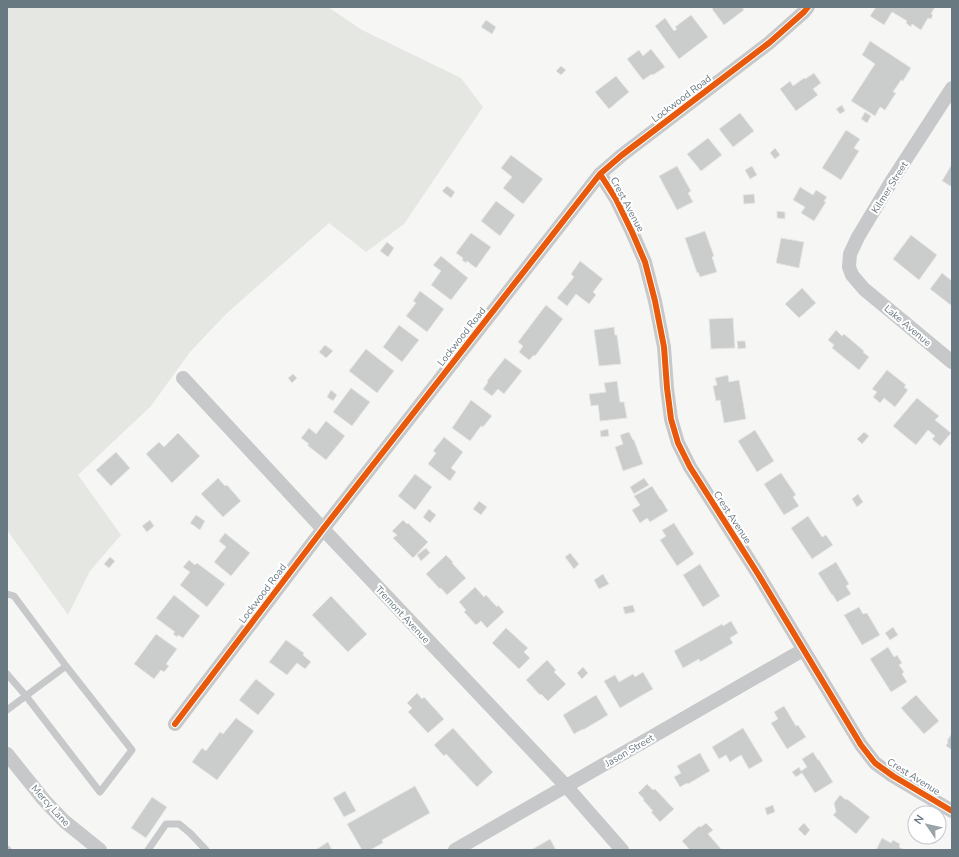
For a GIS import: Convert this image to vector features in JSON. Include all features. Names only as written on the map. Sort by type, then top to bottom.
[{"type":"street","name":"Lockwood Road","points":[[175,724],[323,529],[600,174],[622,155],[769,43],[808,7]]},
{"type":"street","name":"Kilmer Street","points":[[864,289],[852,275],[849,267],[850,254],[858,237],[891,182],[952,88]]},
{"type":"street","name":"Crest Avenue","points":[[600,174],[616,199],[632,232],[644,262],[655,301],[664,347],[671,419],[678,443],[690,467],[758,574],[861,745],[875,763],[893,776],[952,811]]},
{"type":"street","name":"Lake Avenue","points":[[864,289],[952,362]]},
{"type":"street","name":"Tremont Avenue","points":[[183,378],[323,529],[566,786],[622,850]]},
{"type":"street","name":"Jason Street","points":[[455,850],[803,650]]},
{"type":"street","name":"Mercy Lane","points":[[7,754],[44,800],[93,848]]},
{"type":"lane","points":[[7,594],[14,596],[66,666],[132,750],[100,792],[26,696],[7,674]]},
{"type":"lane","points":[[7,710],[66,666]]},
{"type":"lane","points":[[148,850],[166,824],[179,824],[206,850]]},
{"type":"shaded area","points":[[7,7],[328,7],[362,30],[461,78],[483,107],[404,224],[366,252],[329,223],[226,314],[190,352],[151,406],[78,475],[121,535],[90,571],[68,615],[7,530]]},
{"type":"building","points":[[714,7],[742,7],[744,10],[724,25],[712,9]]},
{"type":"building","points":[[876,7],[935,7],[931,14],[933,15],[931,19],[928,18],[921,30],[912,24],[911,27],[906,23],[907,21],[892,12],[884,25],[870,16]]},
{"type":"building","points":[[691,15],[708,37],[679,59],[655,26],[665,18],[674,31],[677,29],[675,27]]},
{"type":"building","points":[[486,20],[496,27],[492,34],[481,27]]},
{"type":"building","points":[[870,41],[911,68],[903,81],[901,80],[893,92],[896,93],[885,110],[880,107],[875,116],[851,101],[875,64],[862,55]]},
{"type":"building","points":[[651,49],[665,67],[643,80],[627,59],[639,50],[643,56]]},
{"type":"building","points":[[561,66],[566,70],[561,75],[556,71]]},
{"type":"building","points":[[814,73],[821,83],[813,89],[818,95],[796,111],[780,89],[790,81],[793,86]]},
{"type":"building","points":[[616,76],[629,92],[609,109],[595,92]]},
{"type":"building","points":[[842,105],[845,111],[840,114],[836,109]]},
{"type":"building","points":[[865,112],[871,116],[867,123],[861,119]]},
{"type":"building","points":[[740,113],[754,131],[733,147],[719,129]]},
{"type":"building","points":[[846,130],[860,139],[854,148],[859,151],[841,180],[822,168]]},
{"type":"building","points":[[708,138],[722,155],[701,171],[687,154]]},
{"type":"building","points":[[775,148],[780,155],[775,159],[770,153]]},
{"type":"building","points":[[511,155],[543,179],[523,204],[503,188],[512,177],[501,168]]},
{"type":"building","points":[[952,164],[952,187],[942,181]]},
{"type":"building","points":[[677,166],[691,191],[688,193],[693,202],[677,210],[659,176]]},
{"type":"building","points":[[752,166],[757,175],[750,179],[745,170]]},
{"type":"building","points":[[447,186],[455,192],[451,198],[442,191]]},
{"type":"building","points":[[800,187],[813,195],[816,190],[827,197],[824,201],[826,202],[814,221],[801,213],[805,207],[793,200]]},
{"type":"building","points":[[754,194],[755,203],[744,204],[743,195]]},
{"type":"building","points":[[496,201],[515,215],[500,236],[481,221]]},
{"type":"building","points":[[777,211],[785,212],[785,219],[777,218]]},
{"type":"building","points":[[705,231],[714,256],[712,257],[717,272],[700,277],[698,272],[697,273],[685,238]]},
{"type":"building","points":[[471,233],[491,247],[476,268],[467,261],[466,263],[462,260],[463,258],[456,253]]},
{"type":"building","points":[[911,235],[937,255],[919,280],[893,259]]},
{"type":"building","points":[[781,238],[804,242],[799,268],[776,263]]},
{"type":"building","points":[[387,242],[394,248],[388,257],[380,251]]},
{"type":"building","points":[[441,256],[468,278],[451,300],[431,285],[441,271],[433,265]]},
{"type":"building","points":[[580,261],[603,279],[593,292],[596,295],[589,304],[576,294],[567,306],[557,298],[574,277],[571,274]]},
{"type":"building","points":[[942,273],[952,281],[952,306],[930,289]]},
{"type":"building","points":[[802,288],[816,303],[799,318],[785,304]]},
{"type":"building","points":[[420,291],[444,309],[427,332],[406,316],[416,303],[413,301]]},
{"type":"building","points":[[546,305],[563,319],[535,356],[534,355],[529,360],[519,352],[523,346],[518,342]]},
{"type":"building","points":[[733,318],[735,348],[711,349],[709,319]]},
{"type":"building","points":[[399,325],[419,340],[402,362],[383,347]]},
{"type":"building","points":[[614,327],[615,335],[617,335],[621,364],[599,366],[594,330]]},
{"type":"building","points":[[836,330],[842,336],[844,334],[869,357],[859,370],[832,348],[834,345],[828,340]]},
{"type":"building","points":[[737,341],[745,341],[746,348],[738,349]]},
{"type":"building","points":[[325,345],[333,351],[326,358],[319,352]]},
{"type":"building","points":[[366,349],[394,371],[377,393],[349,371]]},
{"type":"building","points":[[505,358],[522,371],[504,394],[498,389],[492,396],[483,389],[488,382],[487,381]]},
{"type":"building","points":[[887,370],[906,385],[904,387],[908,390],[895,407],[884,398],[880,403],[873,397],[877,392],[872,389]]},
{"type":"building","points":[[293,374],[297,378],[292,383],[288,378]]},
{"type":"building","points":[[728,375],[729,382],[739,380],[746,419],[724,423],[720,400],[716,401],[713,386],[717,385],[715,378]]},
{"type":"building","points":[[617,381],[620,402],[624,402],[627,418],[600,421],[598,405],[591,406],[589,394],[606,392],[604,383]]},
{"type":"building","points":[[351,388],[370,402],[352,426],[333,412]]},
{"type":"building","points":[[331,390],[337,395],[333,401],[327,397]]},
{"type":"building","points":[[917,398],[939,416],[935,420],[951,433],[940,446],[932,439],[935,436],[928,430],[916,445],[893,426]]},
{"type":"building","points":[[471,400],[492,416],[483,427],[481,426],[470,441],[452,428]]},
{"type":"building","points":[[326,421],[345,436],[326,460],[307,445],[309,444],[301,438],[309,428],[316,434]]},
{"type":"building","points":[[608,429],[609,436],[601,437],[600,431]]},
{"type":"building","points":[[755,430],[774,461],[757,472],[738,441]]},
{"type":"building","points":[[629,432],[634,440],[643,464],[623,471],[615,447],[623,444],[620,435]]},
{"type":"building","points":[[864,432],[869,436],[862,444],[857,439]]},
{"type":"building","points":[[178,433],[200,456],[172,483],[146,454],[159,442],[164,447]]},
{"type":"building","points":[[444,437],[463,452],[451,468],[456,472],[450,481],[428,464],[436,453],[433,451]]},
{"type":"building","points":[[116,452],[130,468],[111,486],[96,470]]},
{"type":"building","points":[[781,473],[796,495],[793,497],[799,506],[784,515],[764,484]]},
{"type":"building","points":[[415,474],[432,487],[415,510],[398,496]]},
{"type":"building","points":[[218,478],[225,486],[227,485],[241,501],[223,517],[201,494]]},
{"type":"building","points":[[644,478],[649,485],[634,494],[630,487]]},
{"type":"building","points":[[652,486],[668,511],[650,522],[647,518],[640,523],[632,510],[640,505],[634,496]]},
{"type":"building","points":[[858,494],[863,502],[857,507],[852,499]]},
{"type":"building","points":[[479,501],[487,507],[481,515],[473,509]]},
{"type":"building","points":[[429,509],[436,515],[430,523],[423,517]]},
{"type":"building","points":[[196,515],[205,521],[200,530],[190,523]]},
{"type":"building","points":[[808,516],[822,537],[826,535],[833,545],[812,559],[791,528]]},
{"type":"building","points":[[150,520],[154,526],[147,532],[142,526]]},
{"type":"building","points":[[403,520],[428,542],[413,558],[393,538],[397,535],[392,531]]},
{"type":"building","points":[[674,523],[694,554],[677,566],[660,540],[666,536],[662,530]]},
{"type":"building","points":[[225,533],[250,553],[231,576],[214,562],[226,547],[219,541]]},
{"type":"building","points":[[426,548],[430,553],[421,561],[417,555]]},
{"type":"building","points":[[570,553],[579,564],[574,569],[565,557]]},
{"type":"building","points":[[446,555],[466,578],[447,595],[426,574]]},
{"type":"building","points":[[110,557],[115,561],[109,568],[104,564]]},
{"type":"building","points":[[189,560],[195,565],[197,563],[225,584],[207,607],[180,585],[190,572],[183,567]]},
{"type":"building","points":[[836,562],[849,584],[846,586],[851,594],[837,602],[818,573]]},
{"type":"building","points":[[700,564],[720,596],[703,607],[683,575]]},
{"type":"building","points":[[603,574],[609,584],[599,589],[594,580]]},
{"type":"building","points":[[475,587],[484,597],[486,595],[504,612],[487,628],[481,621],[476,625],[464,612],[466,610],[459,602]]},
{"type":"building","points":[[174,595],[200,616],[183,638],[178,635],[177,637],[173,634],[175,632],[156,618]]},
{"type":"building","points":[[331,596],[367,634],[348,652],[312,615]]},
{"type":"building","points":[[633,605],[635,612],[625,614],[623,607]]},
{"type":"building","points":[[859,607],[863,614],[867,613],[880,635],[862,645],[844,615]]},
{"type":"building","points":[[731,621],[738,633],[730,638],[733,643],[700,662],[699,659],[683,668],[674,651],[722,624],[723,626]]},
{"type":"building","points":[[893,627],[898,635],[890,640],[885,633]]},
{"type":"building","points":[[506,628],[528,648],[524,652],[530,658],[519,669],[492,643]]},
{"type":"building","points":[[156,634],[177,649],[166,664],[169,666],[164,672],[161,670],[154,679],[134,664]]},
{"type":"building","points":[[286,640],[304,653],[303,655],[311,662],[305,669],[297,663],[287,675],[269,662]]},
{"type":"building","points":[[888,647],[894,657],[897,655],[902,663],[899,665],[904,672],[902,674],[907,682],[891,692],[870,659]]},
{"type":"building","points":[[547,660],[556,670],[554,672],[566,684],[548,701],[526,680]]},
{"type":"building","points":[[583,667],[588,673],[582,679],[577,673]]},
{"type":"building","points":[[643,672],[653,689],[620,708],[604,681],[615,675],[619,682],[633,674],[635,677]]},
{"type":"building","points":[[256,679],[275,694],[258,715],[239,700]]},
{"type":"building","points":[[417,693],[422,699],[424,697],[444,719],[428,733],[408,712],[412,708],[407,703]]},
{"type":"building","points":[[596,695],[608,715],[574,734],[563,715]]},
{"type":"building","points":[[916,695],[939,721],[924,734],[901,708]]},
{"type":"building","points":[[784,706],[796,726],[798,725],[806,737],[787,749],[771,723],[778,719],[774,712]]},
{"type":"building","points":[[236,718],[254,731],[217,780],[192,762],[202,748],[206,751],[220,732],[223,734]]},
{"type":"building","points":[[453,728],[493,772],[477,787],[446,754],[444,756],[434,745]]},
{"type":"building","points":[[743,728],[763,761],[749,769],[741,755],[730,762],[726,755],[719,759],[712,747]]},
{"type":"building","points":[[952,733],[952,750],[946,746]]},
{"type":"building","points":[[813,752],[833,782],[815,793],[802,773],[796,777],[792,772],[799,767],[801,771],[807,767],[802,759]]},
{"type":"building","points":[[700,753],[710,771],[680,787],[674,777],[681,773],[677,766]]},
{"type":"building","points":[[647,784],[653,790],[655,789],[674,809],[660,822],[638,793]]},
{"type":"building","points":[[415,786],[430,813],[382,840],[383,843],[370,850],[362,850],[347,824]]},
{"type":"building","points":[[345,791],[356,811],[344,817],[333,798]]},
{"type":"building","points":[[840,795],[870,817],[856,834],[833,815],[836,812],[834,803]]},
{"type":"building","points":[[152,797],[167,807],[146,838],[131,828]]},
{"type":"building","points":[[773,805],[775,812],[767,815],[765,808]]},
{"type":"building","points":[[706,823],[713,830],[708,834],[722,850],[690,850],[682,841],[699,826],[701,827]]},
{"type":"building","points":[[804,823],[810,830],[805,836],[798,829]]},
{"type":"building","points":[[882,838],[891,843],[893,840],[900,844],[899,847],[905,850],[876,850]]},
{"type":"building","points":[[550,839],[556,850],[531,850],[545,842]]},
{"type":"building","points":[[328,842],[332,850],[315,850]]},
{"type":"cycle path","points":[[175,724],[323,529],[600,174],[622,155],[769,43],[808,7]]},
{"type":"cycle path","points":[[600,174],[616,199],[645,262],[655,301],[664,347],[671,419],[678,443],[690,467],[758,574],[861,745],[875,763],[893,776],[952,811]]}]
